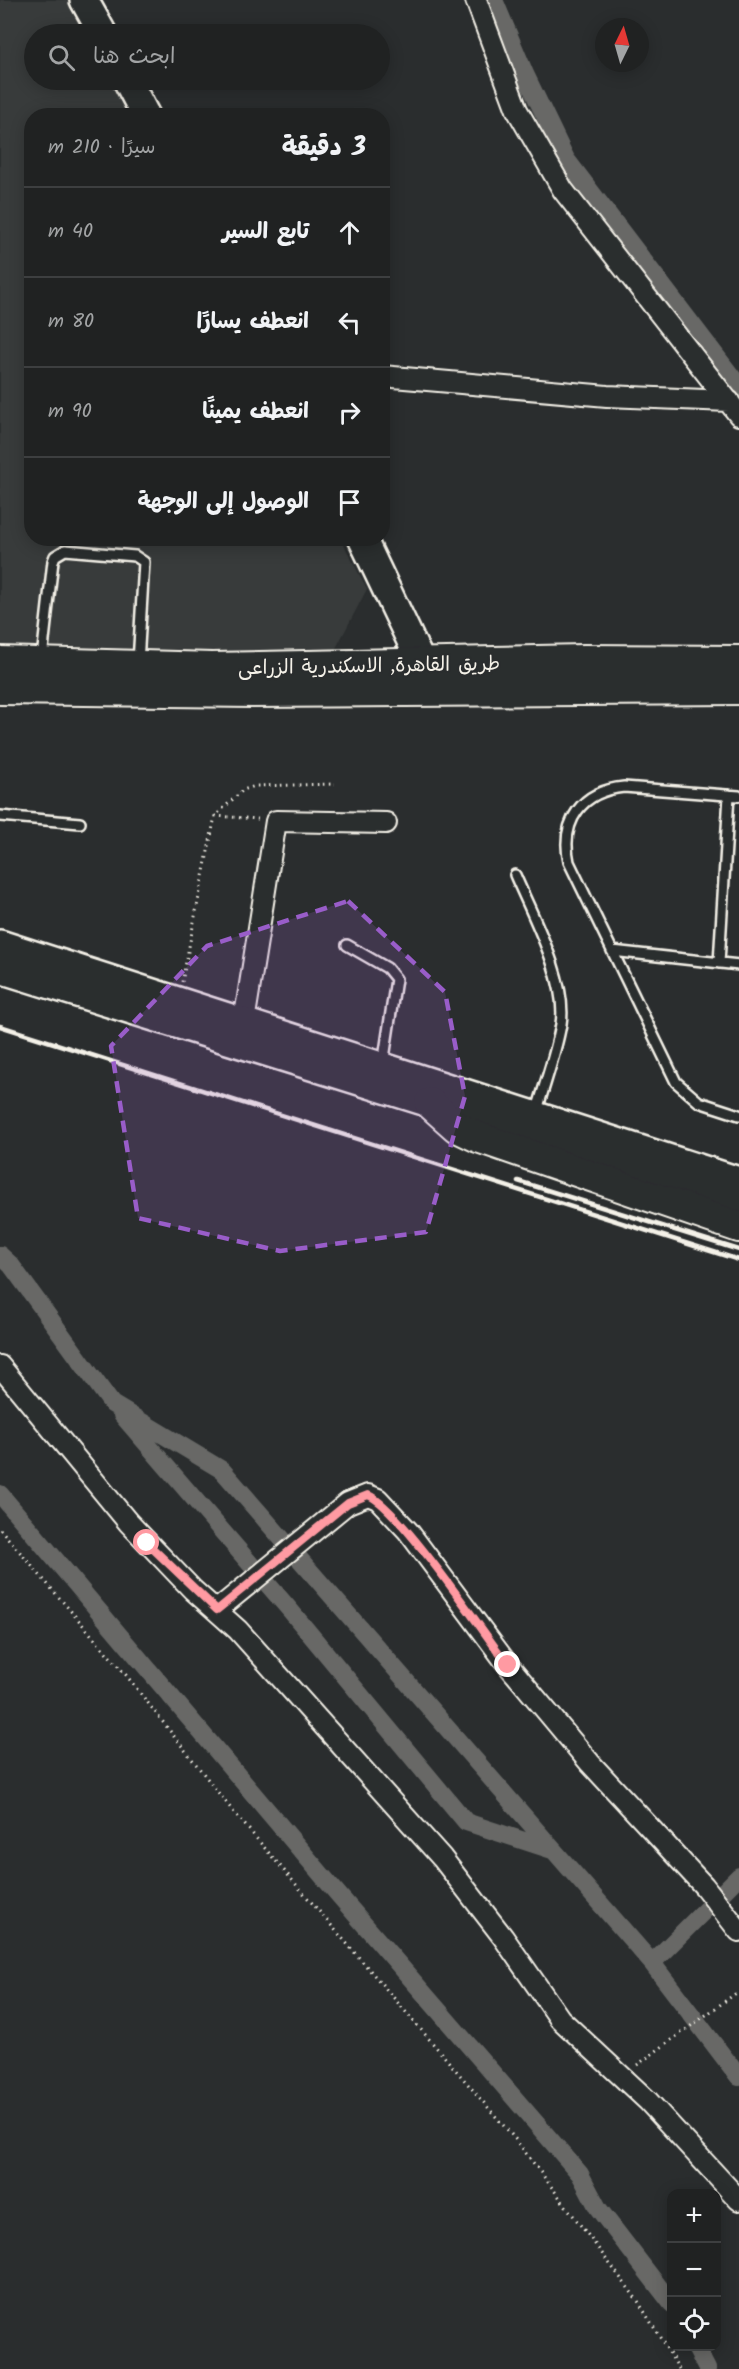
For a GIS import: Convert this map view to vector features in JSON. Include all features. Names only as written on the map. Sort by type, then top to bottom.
[{"type":"highway","name":"طريق القاهرة, الاسكندرية الزراعى","points":[[0,688],[429,676],[739,662]]},
{"type":"highway","name":"طريق القاهرة, الاسكندرية الزراعى","points":[[0,663],[739,688]]},
{"type":"main road","points":[[84,0],[97,24]]},
{"type":"main road","points":[[132,90],[142,108]]},
{"type":"main road","points":[[367,546],[429,676]]},
{"type":"main road","points":[[0,944],[739,1181]]},
{"type":"main road","points":[[0,969],[430,1103],[739,1204]]},
{"type":"main road","points":[[430,1103],[447,1120],[468,1133],[536,1159],[739,1227]]},
{"type":"street","points":[[476,0],[517,110],[563,190],[625,273],[734,408]]},
{"type":"street","points":[[390,377],[734,408]]},
{"type":"street","points":[[244,1022],[276,820],[386,823]]},
{"type":"street","points":[[0,1366],[128,1522],[193,1590],[238,1630],[373,1778],[466,1887],[551,2009],[665,2118],[739,2200]]},
{"type":"street","points":[[217,1610],[348,1503],[368,1495],[384,1504],[408,1531],[508,1665],[590,1763],[704,1886],[734,1924]]},
{"type":"lane","points":[[42,664],[53,561],[59,552],[64,550],[135,556],[144,562],[137,668]]},
{"type":"lane","points":[[719,963],[734,796],[624,787],[608,788],[581,804],[567,831],[567,854],[676,1082],[699,1102],[739,1115]]},
{"type":"lane","points":[[0,816],[80,823]]},
{"type":"lane","points":[[515,875],[554,971],[562,1006],[561,1024],[535,1116]]},
{"type":"lane","points":[[347,945],[387,968],[396,979],[383,1067]]},
{"type":"lane","points":[[612,951],[739,965]]},
{"type":"path","points":[[179,1001],[215,816],[243,790],[255,786],[336,784]]},
{"type":"path","points":[[215,816],[276,820]]},
{"type":"path","points":[[0,1529],[126,1675],[232,1810],[516,2140],[638,2301],[679,2369]]},
{"type":"path","points":[[621,2077],[739,1991]]},
{"type":"highlighted area","points":[[348,901],[445,992],[465,1096],[426,1232],[280,1251],[138,1218],[111,1046],[207,946]]},
{"type":"shaded area","points":[[0,0],[70,0],[83,24],[24,24],[24,90],[115,90],[124,108],[24,108],[24,546],[345,546],[367,589],[334,652],[0,650]]},
{"type":"waterway","points":[[494,0],[525,74],[566,159],[739,386]]},
{"type":"waterway","points":[[0,1255],[11,1265],[112,1404],[222,1470],[652,1963],[739,2077]]},
{"type":"waterway","points":[[122,1415],[290,1610],[466,1822],[552,1850]]},
{"type":"waterway","points":[[0,1494],[337,1893],[580,2174],[598,2208],[667,2298]]},
{"type":"waterway","points":[[652,1963],[739,1876]]},
{"type":"waterway","points":[[698,2351],[707,2369]]},
{"type":"railway","points":[[0,1026],[739,1260]]},
{"type":"railway","points":[[518,1181],[739,1250]]},
{"type":"route","points":[[147,1543],[193,1590],[217,1610],[348,1503],[368,1495],[384,1504],[408,1531],[508,1665]]}]
